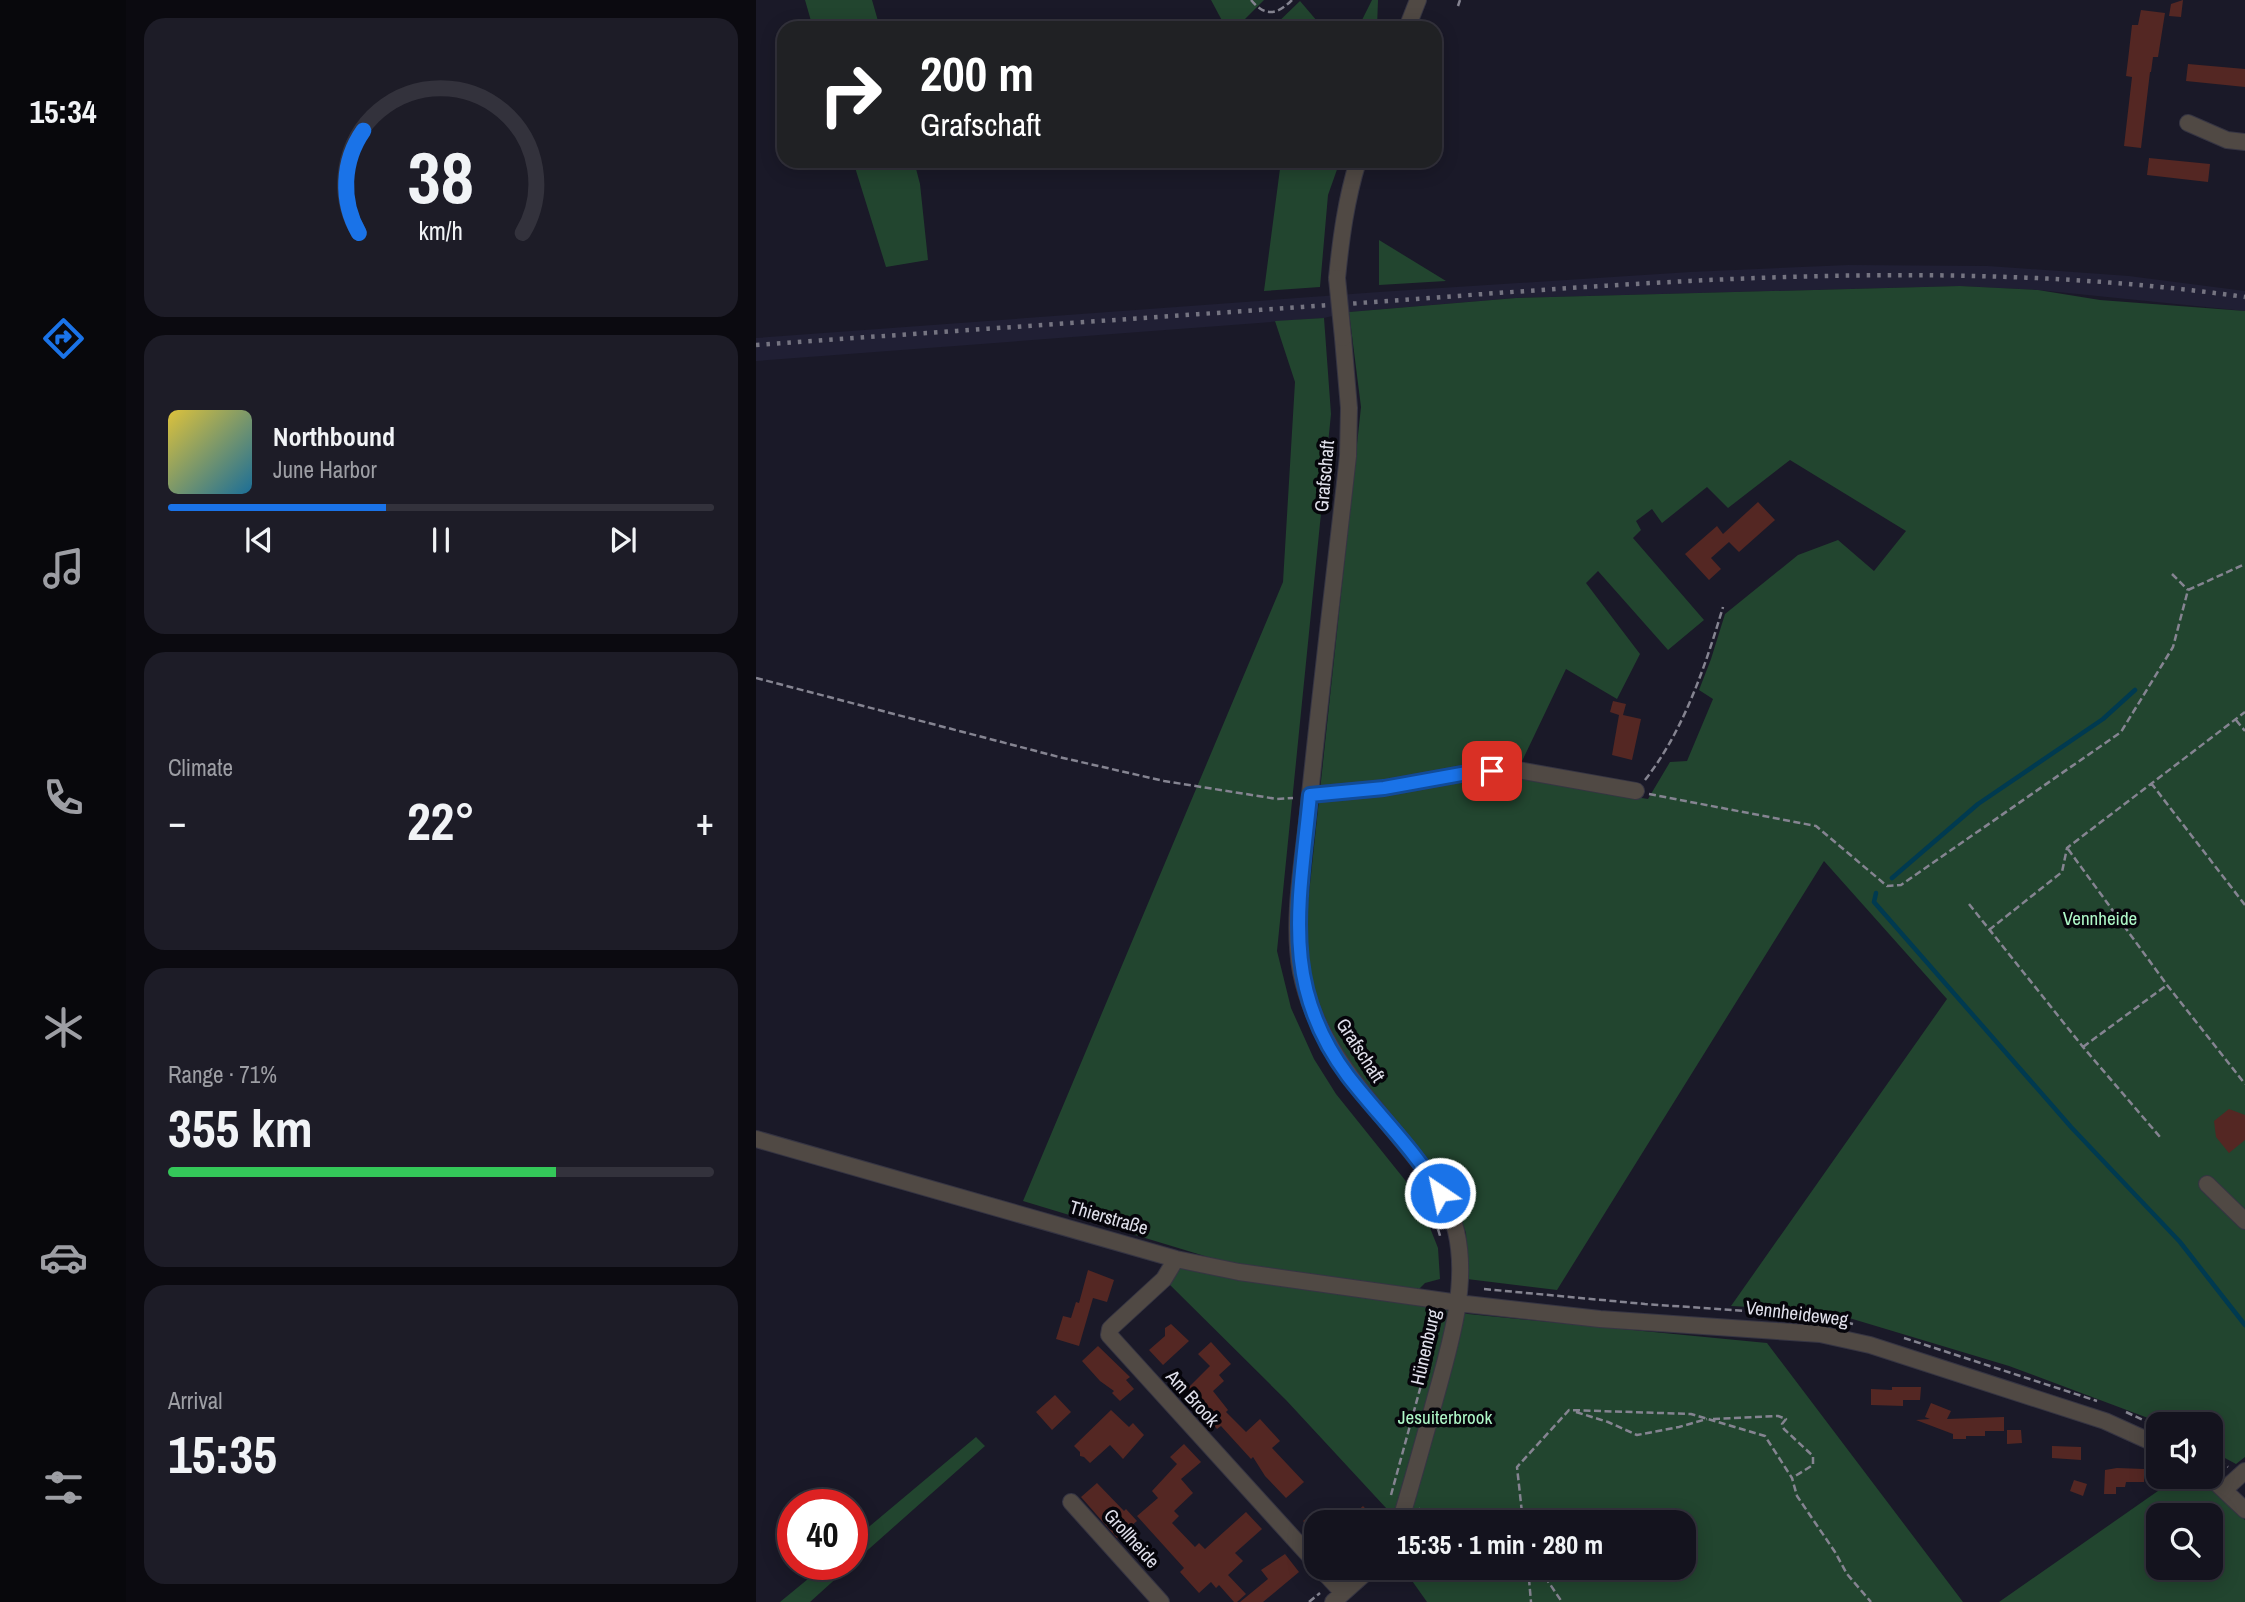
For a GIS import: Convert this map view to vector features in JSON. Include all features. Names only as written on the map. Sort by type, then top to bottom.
[{"type":"street","points":[[1410,21],[1418,0]]},
{"type":"street","points":[[2188,123],[2227,140],[2245,142]]},
{"type":"street","name":"Grafschaft","points":[[1355,168],[1340,237],[1337,278],[1349,408],[1348,456],[1310,795],[1298,937],[1301,971],[1308,1000],[1324,1037],[1347,1074],[1416,1159],[1447,1206],[1456,1230],[1460,1254],[1457,1303]]},
{"type":"street","points":[[1310,795],[1384,788],[1467,773],[1518,770],[1636,791]]},
{"type":"street","name":"Thierstraße","points":[[756,1139],[1176,1259],[1239,1272],[1457,1303]]},
{"type":"street","points":[[2207,1184],[2245,1221]]},
{"type":"street","name":"Am Brook","points":[[1176,1259],[1164,1279],[1110,1329],[1109,1335],[1304,1550]]},
{"type":"street","name":"Vennheideweg","points":[[1457,1303],[1601,1319],[1820,1334],[1870,1345],[2105,1421],[2146,1440]]},
{"type":"street","name":"Hünenburg","points":[[1399,1510],[1449,1346],[1457,1303]]},
{"type":"street","points":[[2245,1471],[2225,1489],[2245,1510]]},
{"type":"street","name":"Grollheide","points":[[1071,1502],[1161,1602]]},
{"type":"street","points":[[1327,1580],[1338,1597],[1357,1580]]},
{"type":"path","points":[[1251,0],[1258,9],[1269,13],[1284,8],[1292,0]]},
{"type":"path","points":[[1458,6],[1460,0]]},
{"type":"path","points":[[2188,590],[2245,564]]},
{"type":"path","points":[[2172,574],[2188,590]]},
{"type":"path","points":[[1723,607],[1708,659],[1686,712],[1657,765],[1636,791],[1816,826],[1887,886],[1901,885],[2121,732],[2173,647],[2188,590]]},
{"type":"path","points":[[756,678],[1059,757],[1164,781],[1281,799]]},
{"type":"path","points":[[1989,930],[2062,872],[2067,848],[2245,712]]},
{"type":"path","points":[[2236,719],[2245,731]]},
{"type":"path","points":[[2151,783],[2245,905]]},
{"type":"path","points":[[2067,848],[2167,985],[2245,1084]]},
{"type":"path","points":[[1969,904],[2083,1047],[2160,1137]]},
{"type":"path","points":[[2083,1047],[2167,985]]},
{"type":"path","points":[[1399,1510],[1391,1490],[1429,1356],[1440,1301]]},
{"type":"path","points":[[1569,1410],[1608,1422],[1637,1435],[1708,1419],[1778,1416],[1786,1419],[1782,1424],[1784,1429],[1813,1456],[1813,1465],[1792,1478]]},
{"type":"path","points":[[1522,1510],[1517,1466],[1569,1410],[1691,1414],[1765,1436],[1792,1478],[1797,1496],[1847,1574],[1871,1602]]},
{"type":"path","points":[[1529,1580],[1531,1602]]},
{"type":"path","points":[[1547,1580],[1562,1602]]},
{"type":"shaded area","points":[[1848,265],[1988,266],[2129,276],[2245,291],[2245,311],[2038,290],[1960,286],[1516,298],[1349,312],[1324,318],[756,361],[756,338],[1379,292]]},
{"type":"green space","points":[[805,0],[872,0],[878,21],[811,21]]},
{"type":"green space","points":[[1211,0],[1264,0],[1243,21],[1222,21]]},
{"type":"green space","points":[[1372,0],[1378,0],[1377,21],[1362,21]]},
{"type":"green space","points":[[1300,1],[1317,21],[1279,21]]},
{"type":"green space","points":[[855,168],[916,168],[928,260],[886,267]]},
{"type":"green space","points":[[1280,168],[1338,168],[1328,195],[1320,287],[1264,291]]},
{"type":"green space","points":[[1379,240],[1446,281],[1379,285]]},
{"type":"green space","name":"Vennheide","points":[[1960,286],[2038,290],[2100,300],[2245,311],[2245,1457],[2236,1464],[2223,1457],[2223,1412],[2146,1412],[2146,1417],[2009,1366],[1826,1311],[1731,1306],[1947,999],[1824,861],[1557,1290],[1467,1279],[1466,1233],[1455,1202],[1434,1171],[1353,1071],[1330,1036],[1314,997],[1304,940],[1361,407],[1349,312],[1516,298]],"holes":[[[1790,460],[1906,531],[1874,571],[1838,540],[1798,555],[1725,614],[1699,690],[1713,699],[1687,761],[1670,762],[1648,799],[1514,778],[1566,669],[1617,699],[1640,654],[1586,583],[1598,571],[1668,650],[1704,620],[1633,538],[1641,530],[1636,521],[1652,509],[1662,523],[1707,487],[1728,508]]]},
{"type":"green space","points":[[1324,318],[1331,414],[1277,951],[1291,1008],[1314,1059],[1336,1094],[1417,1195],[1438,1248],[1440,1279],[1425,1283],[1416,1292],[1241,1267],[1023,1201],[1283,582],[1295,382],[1275,321]]},
{"type":"green space","name":"Jesuiterbrook","points":[[1173,1265],[1468,1314],[1767,1343],[1963,1602],[1427,1602],[1411,1580],[1696,1580],[1696,1510],[1388,1510],[1286,1400],[1164,1279]]},
{"type":"green space","points":[[976,1437],[985,1446],[868,1550],[868,1528]]},
{"type":"green space","points":[[2161,1489],[2214,1489],[2223,1495],[2245,1520],[2245,1602],[1999,1602]]},
{"type":"green space","points":[[807,1580],[834,1580],[810,1602],[780,1602]]},
{"type":"building","points":[[2183,0],[2181,17],[2169,16],[2171,4]]},
{"type":"building","points":[[2141,10],[2165,13],[2158,57],[2153,57],[2150,72],[2141,148],[2124,146],[2132,77],[2126,76],[2132,25],[2138,25]]},
{"type":"building","points":[[2188,64],[2245,69],[2245,87],[2186,81]]},
{"type":"building","points":[[2149,158],[2210,164],[2208,182],[2147,175]]},
{"type":"building","points":[[1758,502],[1775,520],[1739,552],[1729,542],[1711,558],[1721,569],[1709,580],[1685,554],[1717,526],[1723,534]]},
{"type":"building","points":[[1613,701],[1626,704],[1623,715],[1641,719],[1632,760],[1612,755],[1619,715],[1610,712]]},
{"type":"building","points":[[2229,1109],[2245,1115],[2245,1140],[2229,1153],[2216,1137],[2214,1121]]},
{"type":"building","points":[[1088,1270],[1114,1280],[1107,1302],[1093,1298],[1079,1346],[1056,1339],[1063,1316],[1071,1318],[1076,1302],[1079,1303]]},
{"type":"building","points":[[1171,1324],[1189,1341],[1163,1365],[1149,1350],[1165,1336],[1165,1328]]},
{"type":"building","points":[[1211,1342],[1231,1364],[1219,1375],[1224,1381],[1213,1391],[1228,1410],[1226,1412],[1246,1432],[1260,1419],[1280,1441],[1272,1448],[1304,1482],[1286,1498],[1265,1476],[1253,1457],[1251,1459],[1221,1426],[1217,1429],[1185,1391],[1210,1366],[1198,1354]]},
{"type":"building","points":[[1098,1346],[1130,1377],[1126,1380],[1134,1389],[1120,1401],[1112,1393],[1114,1391],[1100,1381],[1082,1361]]},
{"type":"building","points":[[1892,1387],[1921,1387],[1920,1400],[1903,1400],[1903,1406],[1871,1405],[1871,1389],[1892,1390]]},
{"type":"building","points":[[1055,1395],[1071,1412],[1052,1430],[1036,1412]]},
{"type":"building","points":[[1931,1403],[1951,1411],[1947,1419],[2004,1417],[2004,1431],[1985,1431],[1985,1436],[1953,1439],[1953,1434],[1916,1420],[1930,1419],[1925,1417]]},
{"type":"building","points":[[1111,1410],[1129,1427],[1133,1423],[1144,1435],[1123,1459],[1110,1445],[1090,1463],[1080,1456],[1074,1446]]},
{"type":"building","points":[[2007,1430],[2021,1430],[2022,1443],[2007,1444]]},
{"type":"building","points":[[1184,1444],[1201,1462],[1181,1479],[1193,1493],[1174,1511],[1179,1516],[1172,1523],[1195,1547],[1199,1543],[1205,1549],[1246,1512],[1262,1529],[1235,1553],[1243,1561],[1228,1575],[1246,1594],[1237,1602],[1219,1585],[1216,1588],[1211,1582],[1199,1593],[1180,1572],[1184,1568],[1137,1516],[1158,1498],[1152,1491],[1177,1464],[1170,1457]]},
{"type":"building","points":[[2052,1446],[2081,1447],[2081,1460],[2052,1458]]},
{"type":"building","points":[[2144,1469],[2144,1482],[2126,1482],[2125,1487],[2116,1487],[2116,1494],[2104,1494],[2105,1470]]},
{"type":"building","points":[[2074,1480],[2087,1484],[2083,1496],[2070,1491]]},
{"type":"building","points":[[1097,1483],[1137,1521],[1117,1538],[1081,1497]]},
{"type":"building","points":[[1285,1554],[1299,1572],[1263,1602],[1240,1602],[1268,1579],[1261,1570]]},
{"type":"waterway","points":[[1892,878],[1978,804],[2103,719],[2135,690]]},
{"type":"waterway","points":[[1876,893],[1874,902],[2071,1127],[2180,1242],[2245,1325]]},
{"type":"railway","points":[[756,345],[1735,279],[1939,275],[2041,278],[2143,285],[2245,297]]},
{"type":"route","points":[[1440,1193],[1347,1074],[1324,1037],[1308,1000],[1301,971],[1298,937],[1310,795],[1384,788],[1492,771]]}]
